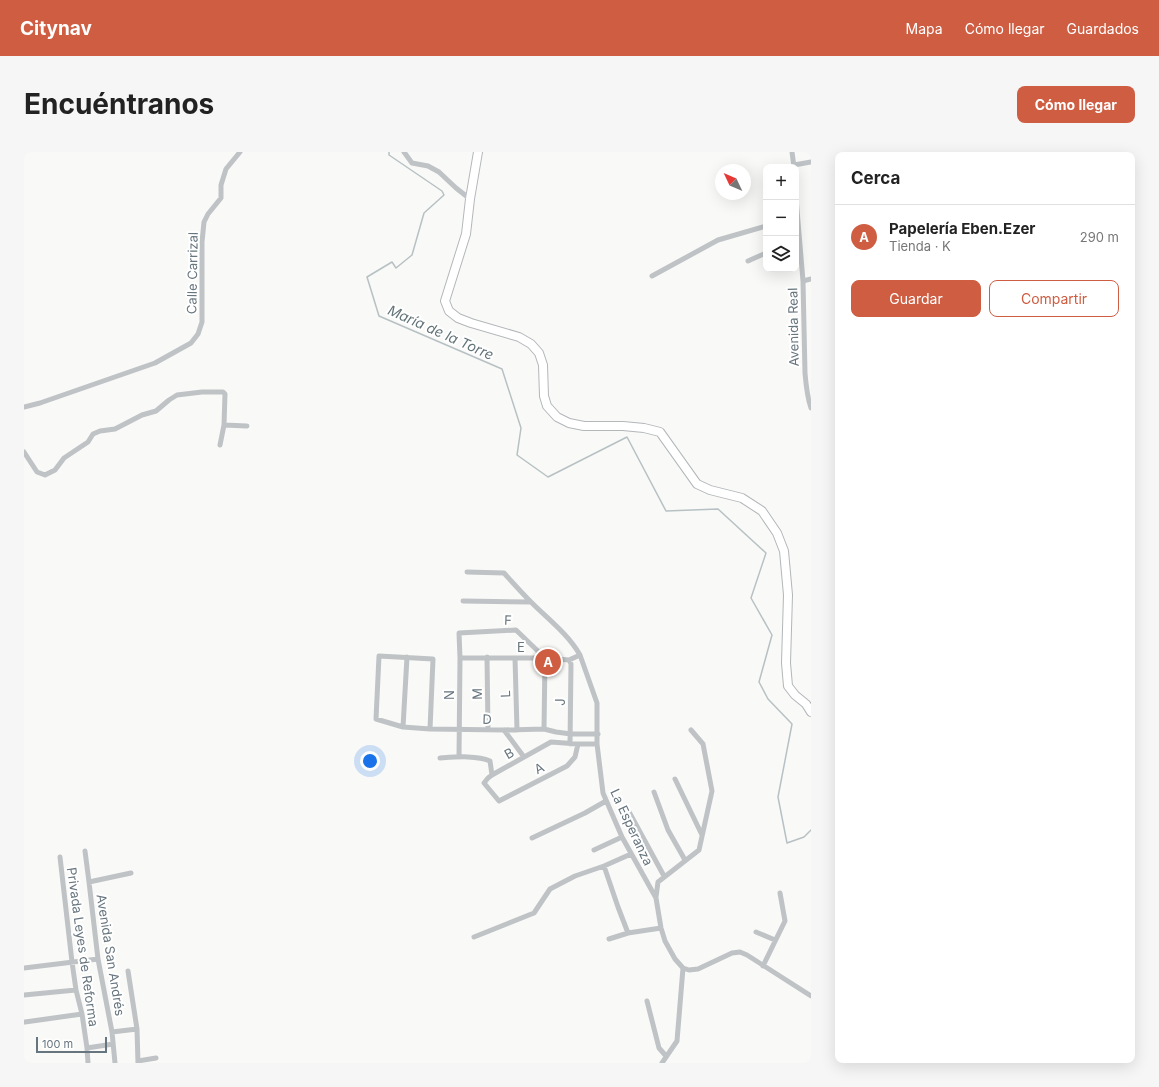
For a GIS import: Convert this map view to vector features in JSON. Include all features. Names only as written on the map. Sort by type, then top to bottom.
[{"type":"main road","points":[[478,152],[466,234],[445,301],[449,310],[458,318],[519,337],[531,344],[539,353],[543,365],[544,396],[547,406],[556,417],[569,423],[584,426],[623,426],[644,428],[660,432],[697,484],[710,490],[742,498],[762,511],[777,533],[784,551],[788,595],[786,663],[788,686],[795,695],[806,704],[811,712]]},
{"type":"street","name":"Calle Carrizal","points":[[24,407],[40,403],[155,363],[191,342],[198,334],[202,322],[202,242],[204,222],[220,198],[221,185],[226,169],[240,152]]},
{"type":"street","points":[[404,152],[412,163],[428,166],[439,172],[470,199]]},
{"type":"street","points":[[792,152],[794,164]]},
{"type":"street","points":[[799,165],[811,162]]},
{"type":"street","points":[[652,276],[718,240],[763,227]]},
{"type":"street","name":"Avenida Real","points":[[799,248],[803,281],[804,373],[811,408]]},
{"type":"street","points":[[748,261],[763,254]]},
{"type":"street","points":[[803,281],[811,279]]},
{"type":"street","points":[[24,452],[38,472],[45,475],[55,470],[64,458],[88,442],[93,434],[100,430],[115,429],[142,414],[156,411],[177,395],[202,392],[223,392],[225,394],[224,425],[220,445]]},
{"type":"street","points":[[224,425],[247,426]]},
{"type":"street","name":"La Esperanza","points":[[467,572],[504,573],[531,602],[560,629],[580,655],[597,703],[597,744],[602,793],[622,837],[656,898],[661,928],[665,941],[675,959],[683,968]]},
{"type":"street","points":[[463,601],[531,602]]},
{"type":"street","name":"F","points":[[459,633],[516,630],[545,658]]},
{"type":"street","name":"N","points":[[459,633],[459,757]]},
{"type":"street","name":"E","points":[[460,658],[545,658],[569,660],[580,655]]},
{"type":"street","name":"D","points":[[407,656],[379,656],[376,719],[404,727],[430,729],[544,729],[571,734],[598,734]]},
{"type":"street","points":[[404,727],[407,656],[433,659],[430,729]]},
{"type":"street","name":"M","points":[[487,657],[488,730]]},
{"type":"street","name":"L","points":[[515,658],[517,730]]},
{"type":"street","points":[[544,729],[545,658]]},
{"type":"street","name":"J","points":[[569,660],[571,664],[570,744]]},
{"type":"street","points":[[504,730],[524,757]]},
{"type":"street","points":[[656,898],[658,882],[699,850],[712,791],[703,744],[691,730]]},
{"type":"street","name":"B","points":[[492,775],[551,742],[570,744]]},
{"type":"street","points":[[570,744],[597,744]]},
{"type":"street","name":"A","points":[[492,775],[484,783],[499,801],[567,766],[575,757],[578,744]]},
{"type":"street","points":[[440,758],[459,757],[485,759],[490,761],[492,775]]},
{"type":"street","points":[[675,779],[702,834]]},
{"type":"street","points":[[654,792],[668,830],[685,860]]},
{"type":"street","points":[[532,838],[585,813],[606,801]]},
{"type":"street","points":[[628,810],[664,876]]},
{"type":"street","points":[[594,850],[622,837]]},
{"type":"street","name":"Avenida San Andrés","points":[[85,851],[98,959],[112,1032],[116,1063]]},
{"type":"street","points":[[474,937],[534,914],[550,889],[575,876],[604,866],[631,854]]},
{"type":"street","name":"Privada Leyes de Reforma","points":[[60,857],[72,962],[76,990],[82,1014],[88,1063]]},
{"type":"street","points":[[604,866],[628,933]]},
{"type":"street","points":[[89,882],[131,873]]},
{"type":"street","points":[[764,966],[785,921],[780,894]]},
{"type":"street","points":[[609,940],[628,933],[661,928]]},
{"type":"street","points":[[756,932],[775,940]]},
{"type":"street","points":[[662,1063],[677,1041],[683,968],[689,970],[698,969],[732,952],[740,952],[811,996]]},
{"type":"street","points":[[24,968],[98,959]]},
{"type":"street","points":[[128,971],[137,1029],[138,1062],[156,1058]]},
{"type":"street","points":[[24,995],[76,990]]},
{"type":"street","points":[[647,1002],[659,1048],[666,1056]]},
{"type":"street","points":[[25,1022],[82,1014]]},
{"type":"street","points":[[112,1032],[137,1029]]},
{"type":"street","points":[[87,1048],[114,1044]]},
{"type":"waterway","name":"María de la Torre","points":[[389,152],[389,155],[442,191],[444,195],[424,213],[412,255],[396,268],[392,262],[367,277],[379,316],[502,369],[521,428],[517,455],[548,477],[627,437],[666,511],[718,509],[766,553],[751,598],[772,635],[759,682],[768,699],[792,724],[778,797],[787,843],[804,837],[811,830]]},
{"type":"place","name":"Papelería Eben.Ezer","points":[[548,662]]}]
